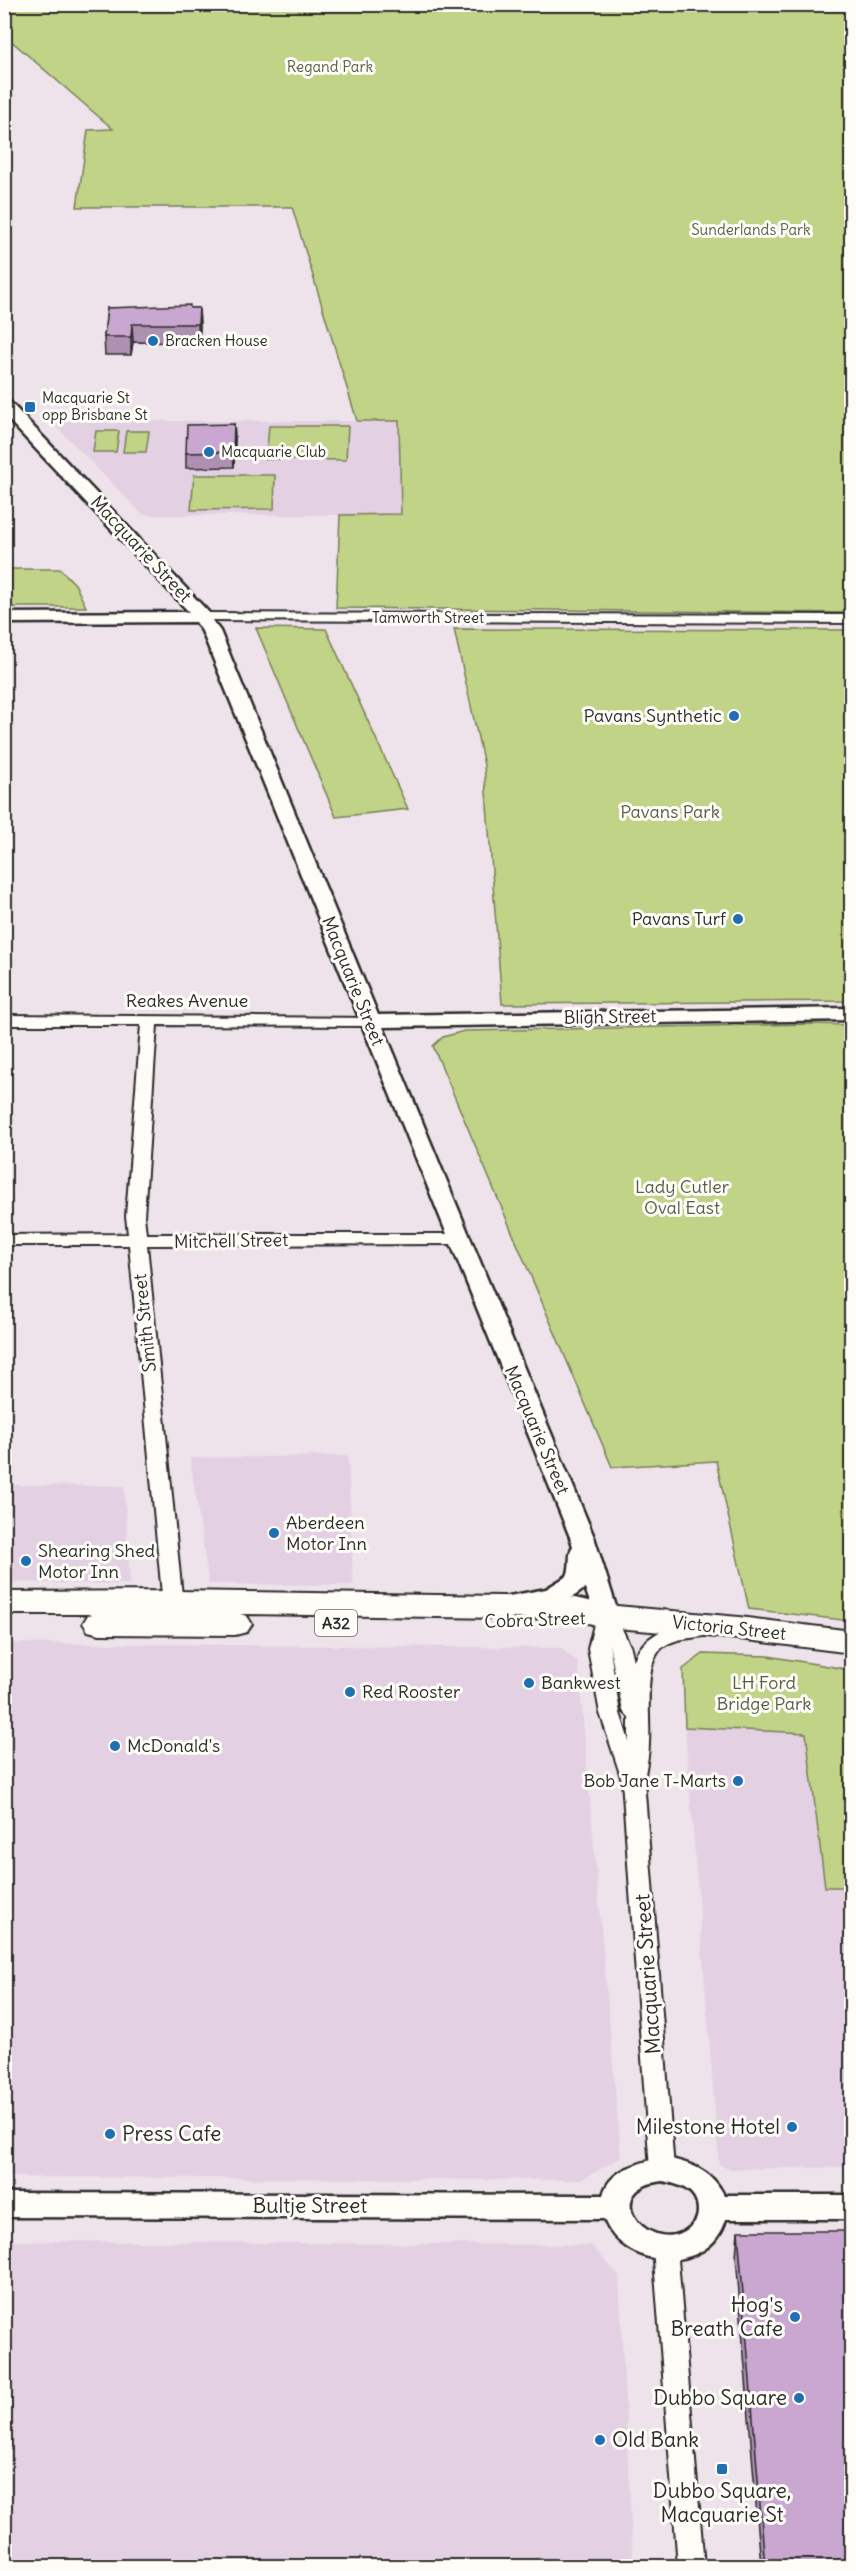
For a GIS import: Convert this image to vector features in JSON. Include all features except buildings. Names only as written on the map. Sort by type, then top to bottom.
[{"type":"highway","name":"Cobra Street","points":[[4,1603],[174,1613],[574,1622],[606,1616]]},
{"type":"highway","name":"Cobra Street","points":[[4,1624],[174,1613],[483,1608],[570,1608],[606,1616]]},
{"type":"highway","name":"Victoria Street","points":[[606,1616],[739,1628],[852,1642]]},
{"type":"street","name":"Macquarie Street","points":[[8,414],[204,617],[582,1537],[606,1616],[621,1648],[639,1742]]},
{"type":"street","name":"Tamworth Street","points":[[4,618],[852,619]]},
{"type":"street","name":"Bligh Street","points":[[369,1021],[852,1014]]},
{"type":"street","name":"Reakes Avenue","points":[[4,1020],[369,1021]]},
{"type":"street","name":"Smith Street","points":[[148,1021],[135,1216],[136,1242],[174,1613]]},
{"type":"street","name":"Mitchell Street","points":[[4,1240],[136,1242],[458,1239]]},
{"type":"street","points":[[483,1608],[553,1596],[575,1584],[583,1568],[582,1537]]},
{"type":"street","name":"Macquarie Street","points":[[606,1616],[598,1649],[610,1713],[633,1779]]},
{"type":"street","name":"Macquarie Street","points":[[662,2169],[633,1779],[639,1742],[643,1668],[650,1647],[660,1640],[675,1634],[739,1628]]},
{"type":"street","points":[[662,2169],[691,2176],[710,2195],[714,2207],[713,2220],[701,2236],[681,2246],[665,2248],[650,2245],[630,2235],[617,2219],[615,2207],[617,2195],[629,2180],[648,2171],[662,2169]]},
{"type":"street","name":"Bultje Street","points":[[4,2205],[615,2207]]},
{"type":"street","points":[[714,2207],[852,2207]]},
{"type":"street","points":[[665,2248],[691,2566]]},
{"type":"shaded area","name":"Macquarie Club","points":[[51,421],[399,421],[401,515],[143,515]]},
{"type":"shaded area","points":[[348,1456],[353,1585],[209,1584],[190,1458]]},
{"type":"shaded area","points":[[5,1485],[124,1486],[130,1584],[5,1582]]},
{"type":"shaded area","points":[[5,1643],[561,1648],[578,1663],[621,2157],[581,2180],[5,2177]]},
{"type":"shaded area","points":[[685,1727],[806,1733],[825,1886],[851,1887],[851,2167],[729,2169],[719,2164]]},
{"type":"shaded area","points":[[5,2241],[591,2245],[619,2276],[633,2566],[5,2566]]},
{"type":"green space","points":[[5,4],[851,5],[851,613],[336,608],[340,515],[401,514],[399,421],[357,421],[292,207],[77,207],[88,130],[113,129],[9,39],[5,33]]},
{"type":"green space","points":[[269,426],[348,426],[346,460],[266,459]]},
{"type":"green space","points":[[96,431],[119,431],[116,452],[93,452]]},
{"type":"green space","points":[[126,431],[149,431],[146,452],[123,452]]},
{"type":"green space","points":[[194,475],[275,475],[274,509],[191,510]]},
{"type":"green space","points":[[5,569],[60,569],[75,584],[86,607],[5,607]]},
{"type":"green space","points":[[256,628],[326,629],[408,809],[336,817]]},
{"type":"green space","name":"Pavans Park","points":[[454,629],[851,630],[851,1001],[502,1004],[484,765]]},
{"type":"green space","name":"Lady Cutler Oval East","points":[[851,1025],[851,1621],[749,1609],[716,1461],[612,1467],[433,1046],[443,1037],[464,1031]]},
{"type":"green space","name":"LH Ford Bridge Park","points":[[703,1654],[768,1656],[851,1670],[851,1887],[825,1887],[806,1733],[685,1727],[683,1669]]},
{"type":"place","name":"Bracken House","points":[[153,341]]},
{"type":"place","name":"Macquarie St opp Brisbane St","points":[[30,407]]},
{"type":"place","name":"Macquarie Club","points":[[209,452]]},
{"type":"place","name":"Pavans Synthetic","points":[[734,716]]},
{"type":"place","name":"Pavans Turf","points":[[738,919]]},
{"type":"place","name":"Aberdeen Motor Inn","points":[[274,1533]]},
{"type":"place","name":"Shearing Shed Motor Inn","points":[[26,1561]]},
{"type":"place","name":"Bankwest","points":[[529,1683]]},
{"type":"place","name":"Red Rooster","points":[[350,1692]]},
{"type":"place","name":"McDonald's","points":[[115,1746]]},
{"type":"place","name":"Bob Jane T-Marts","points":[[738,1781]]},
{"type":"place","name":"Milestone Hotel","points":[[792,2127]]},
{"type":"place","name":"Press Cafe","points":[[110,2134]]},
{"type":"place","name":"Hog's Breath Cafe","points":[[795,2317]]},
{"type":"place","name":"Dubbo Square","points":[[799,2398]]},
{"type":"place","name":"Old Bank","points":[[600,2440]]},
{"type":"place","name":"Dubbo Square, Macquarie St","points":[[722,2469]]},
{"type":"park label","name":"Regand Park","points":[[330,67]]},
{"type":"park label","name":"Sunderlands Park","points":[[751,230]]}]
